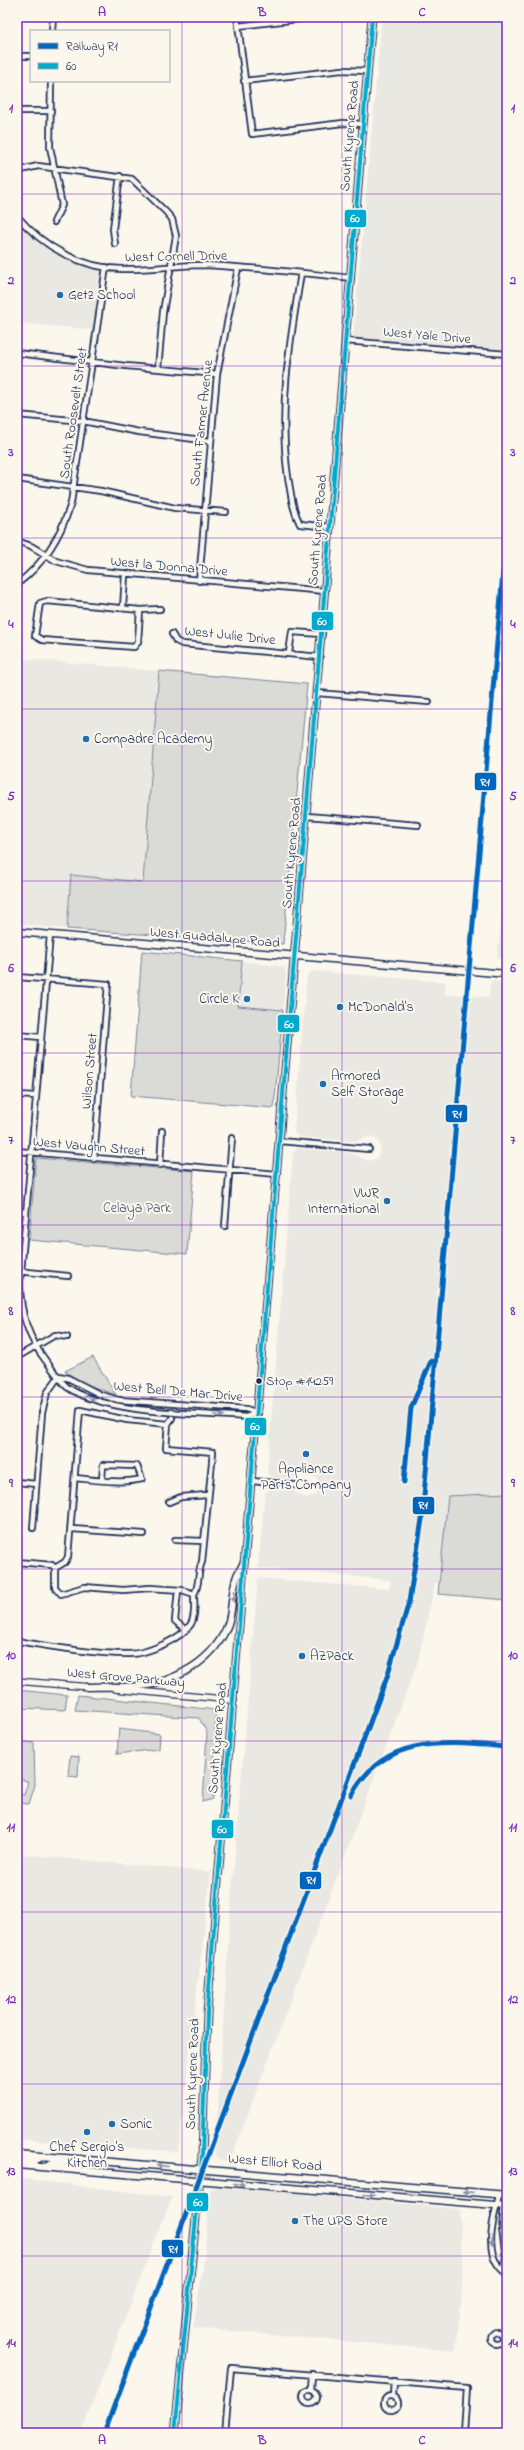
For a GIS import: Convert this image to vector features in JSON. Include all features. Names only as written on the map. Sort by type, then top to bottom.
[{"type":"main road","name":"South Kyrene Road","points":[[176,2433],[201,2169],[206,2107],[207,2013],[296,957],[306,816],[372,17]]},
{"type":"main road","name":"West Guadalupe Road","points":[[17,932],[507,974]]},
{"type":"main road","points":[[87,1687],[149,1685],[176,1676],[201,1660],[217,1642],[227,1626],[232,1607],[236,1578],[246,1559]]},
{"type":"main road","name":"West Elliot Road","points":[[17,2154],[503,2195]]},
{"type":"main road","points":[[17,2160],[34,2161],[44,2156]]},
{"type":"main road","points":[[44,2167],[52,2163],[74,2164],[81,2159]]},
{"type":"main road","name":"West Elliot Road","points":[[17,2165],[502,2206]]},
{"type":"street","points":[[52,17],[52,30]]},
{"type":"street","points":[[237,17],[252,134],[343,124],[363,124]]},
{"type":"street","points":[[238,26],[317,17]]},
{"type":"street","points":[[17,56],[30,56]]},
{"type":"street","points":[[244,81],[342,70],[368,71]]},
{"type":"street","points":[[51,82],[50,147],[62,205],[54,222]]},
{"type":"street","points":[[17,111],[51,111]]},
{"type":"street","points":[[17,171],[38,166],[53,167],[132,179],[140,184],[172,219],[176,236],[163,312],[158,369]]},
{"type":"street","points":[[115,244],[113,229],[120,176]]},
{"type":"street","name":"West Cornell Drive","points":[[17,216],[28,229],[51,247],[75,259],[106,267],[122,269],[171,265],[238,268],[350,278]]},
{"type":"street","name":"South Roosevelt Street","points":[[46,556],[58,538],[67,516],[74,487],[106,267]]},
{"type":"street","name":"South Farmer Avenue","points":[[199,581],[217,374],[238,268]]},
{"type":"street","points":[[300,273],[285,383],[285,456],[294,511],[300,524],[330,527]]},
{"type":"street","name":"West Yale Drive","points":[[345,341],[507,354]]},
{"type":"street","points":[[17,353],[217,374]]},
{"type":"street","points":[[17,415],[83,421],[146,433],[210,441]]},
{"type":"street","points":[[17,479],[74,487],[150,503],[226,512]]},
{"type":"street","name":"West la Donna Drive","points":[[17,541],[31,546],[46,556],[76,567],[126,575],[325,592]]},
{"type":"street","points":[[17,584],[33,572],[46,556]]},
{"type":"street","points":[[123,608],[126,575]]},
{"type":"street","points":[[140,610],[138,642],[134,647],[129,648],[37,640],[35,636],[40,603],[47,601],[140,610],[160,609]]},
{"type":"street","name":"West Julie Drive","points":[[289,653],[292,632],[322,634]]},
{"type":"street","name":"West Julie Drive","points":[[172,634],[176,641],[182,644],[320,657]]},
{"type":"street","points":[[317,693],[429,702]]},
{"type":"street","points":[[306,816],[418,826]]},
{"type":"street","points":[[36,1347],[28,1332],[21,1308],[19,1271],[26,1212],[50,935]]},
{"type":"street","points":[[17,977],[45,979]]},
{"type":"street","name":"Wilson Street","points":[[45,979],[108,984],[94,1159]]},
{"type":"street","points":[[17,1035],[41,1037]]},
{"type":"street","points":[[17,1095],[36,1096]]},
{"type":"street","name":"West Vaughn Street","points":[[160,1165],[162,1131]]},
{"type":"street","points":[[225,1226],[232,1138]]},
{"type":"street","points":[[280,1141],[368,1149]]},
{"type":"street","name":"West Vaughn Street","points":[[17,1151],[160,1165],[277,1174]]},
{"type":"street","points":[[17,1211],[26,1212]]},
{"type":"street","points":[[19,1271],[68,1276]]},
{"type":"street","points":[[17,1357],[55,1335],[67,1337]]},
{"type":"street","name":"West Bell De Mar Drive","points":[[36,1347],[65,1385],[75,1391],[110,1405],[246,1417],[258,1413]]},
{"type":"street","points":[[32,1528],[44,1401],[50,1388],[59,1376]]},
{"type":"street","name":"West Bell De Mar Drive","points":[[59,1376],[112,1398],[246,1409],[258,1413]]},
{"type":"street","points":[[55,1568],[65,1562],[68,1557],[72,1529],[80,1410],[127,1420],[168,1424]]},
{"type":"street","points":[[17,1641],[131,1654],[161,1646],[175,1639],[190,1625],[194,1614],[194,1594],[197,1590],[204,1541],[207,1495],[213,1452],[166,1448],[168,1424],[172,1418]]},
{"type":"street","points":[[76,1478],[102,1480],[133,1481],[142,1479],[137,1466],[103,1465],[102,1480]]},
{"type":"street","points":[[252,1481],[305,1486]]},
{"type":"street","points":[[17,1482],[36,1484]]},
{"type":"street","points":[[169,1502],[181,1496],[207,1495]]},
{"type":"street","points":[[72,1529],[144,1534]]},
{"type":"street","points":[[175,1540],[204,1541]]},
{"type":"street","points":[[17,1562],[52,1566],[55,1568]]},
{"type":"street","points":[[55,1568],[55,1588],[61,1594],[84,1587],[123,1590],[150,1588],[178,1590],[194,1594]]},
{"type":"street","points":[[178,1590],[175,1621],[185,1629]]},
{"type":"street","name":"West Grove Parkway","points":[[17,1682],[234,1700]]},
{"type":"street","points":[[503,2195],[502,2237],[507,2276]]},
{"type":"street","points":[[502,2206],[492,2246],[497,2265],[506,2269]]},
{"type":"street","points":[[225,2433],[231,2368],[467,2388],[464,2433]]},
{"type":"street","points":[[310,2390],[312,2374]]},
{"type":"street","points":[[393,2396],[394,2381]]},
{"type":"shaded area","points":[[382,17],[507,17],[507,350],[353,338]]},
{"type":"shaded area","name":"Getz School","points":[[17,216],[28,229],[63,254],[106,267],[97,330],[17,323]]},
{"type":"shaded area","name":"Compadre Academy","points":[[17,658],[159,671],[143,883],[71,875],[67,929],[17,924]]},
{"type":"shaded area","points":[[502,909],[507,909],[507,961],[497,957]]},
{"type":"shaded area","points":[[242,961],[284,967],[286,973],[283,1010],[238,1006]]},
{"type":"shaded area","points":[[312,971],[445,982],[445,994],[489,997],[491,981],[507,982],[507,1493],[449,1496],[438,1583],[435,1583],[418,1661],[230,2162],[221,2161],[215,2153],[230,1914],[258,1578],[389,1589],[391,1580],[258,1568],[265,1493],[270,1489],[290,1490],[306,1498],[315,1495],[319,1488],[317,1479],[311,1474],[304,1473],[291,1479],[271,1477],[267,1472],[293,1153],[298,1148],[351,1153],[368,1161],[377,1158],[381,1149],[379,1141],[371,1136],[354,1141],[299,1137],[294,1132],[307,976]]},
{"type":"shaded area","points":[[17,1854],[211,1872],[178,2152],[17,2139]]},
{"type":"shaded area","points":[[17,2178],[172,2197],[81,2433],[17,2433]]},
{"type":"shaded area","points":[[214,2186],[460,2209],[463,2284],[456,2351],[193,2328],[204,2261],[210,2191]]},
{"type":"green space","points":[[159,671],[307,684],[283,944],[67,929],[71,875],[143,882]]},
{"type":"green space","points":[[142,951],[242,961],[238,1006],[283,1010],[274,1108],[131,1096]]},
{"type":"green space","name":"Celaya Park","points":[[36,1158],[194,1171],[187,1254],[29,1240]]},
{"type":"green space","points":[[93,1357],[116,1395],[80,1382],[65,1371]]},
{"type":"green space","points":[[507,1493],[507,1600],[438,1594],[448,1496]]},
{"type":"green space","points":[[17,1690],[67,1695],[65,1710],[17,1708]]},
{"type":"green space","points":[[78,1695],[216,1710],[213,1799],[203,1802],[207,1733],[199,1718],[75,1710]]},
{"type":"green space","points":[[119,1729],[160,1734],[159,1749],[117,1754]]},
{"type":"green space","points":[[21,1741],[34,1743],[35,1785],[29,1804],[17,1803],[17,1793],[24,1795],[28,1782],[17,1777]]},
{"type":"green space","points":[[70,1756],[79,1757],[78,1777],[68,1776]]},
{"type":"rail line","name":"R1","points":[[104,2433],[387,1677],[409,1602],[422,1519],[507,526]]},
{"type":"rail line","name":"R1","points":[[404,1482],[411,1408],[431,1361]]},
{"type":"rail line","name":"R1","points":[[351,1796],[365,1776],[381,1761],[399,1751],[419,1746],[440,1744],[507,1747]]},
{"type":"transit line","name":"60","points":[[175,2433],[202,2156],[207,2013],[372,17]]},
{"type":"place","name":"Getz School","points":[[60,295]]},
{"type":"place","name":"Compadre Academy","points":[[86,739]]},
{"type":"place","name":"Circle K","points":[[247,999]]},
{"type":"place","name":"McDonald's","points":[[340,1007]]},
{"type":"place","name":"Armored Self Storage","points":[[323,1084]]},
{"type":"place","name":"VWR International","points":[[387,1201]]},
{"type":"place","name":"Stop #14259","points":[[259,1381]]},
{"type":"place","name":"Appliance Parts Company","points":[[306,1454]]},
{"type":"place","name":"AZPack","points":[[302,1656]]},
{"type":"place","name":"Sonic","points":[[112,2124]]},
{"type":"place","name":"Chef Sergio's Kitchen","points":[[87,2132]]},
{"type":"place","name":"The UPS Store","points":[[295,2221]]}]
